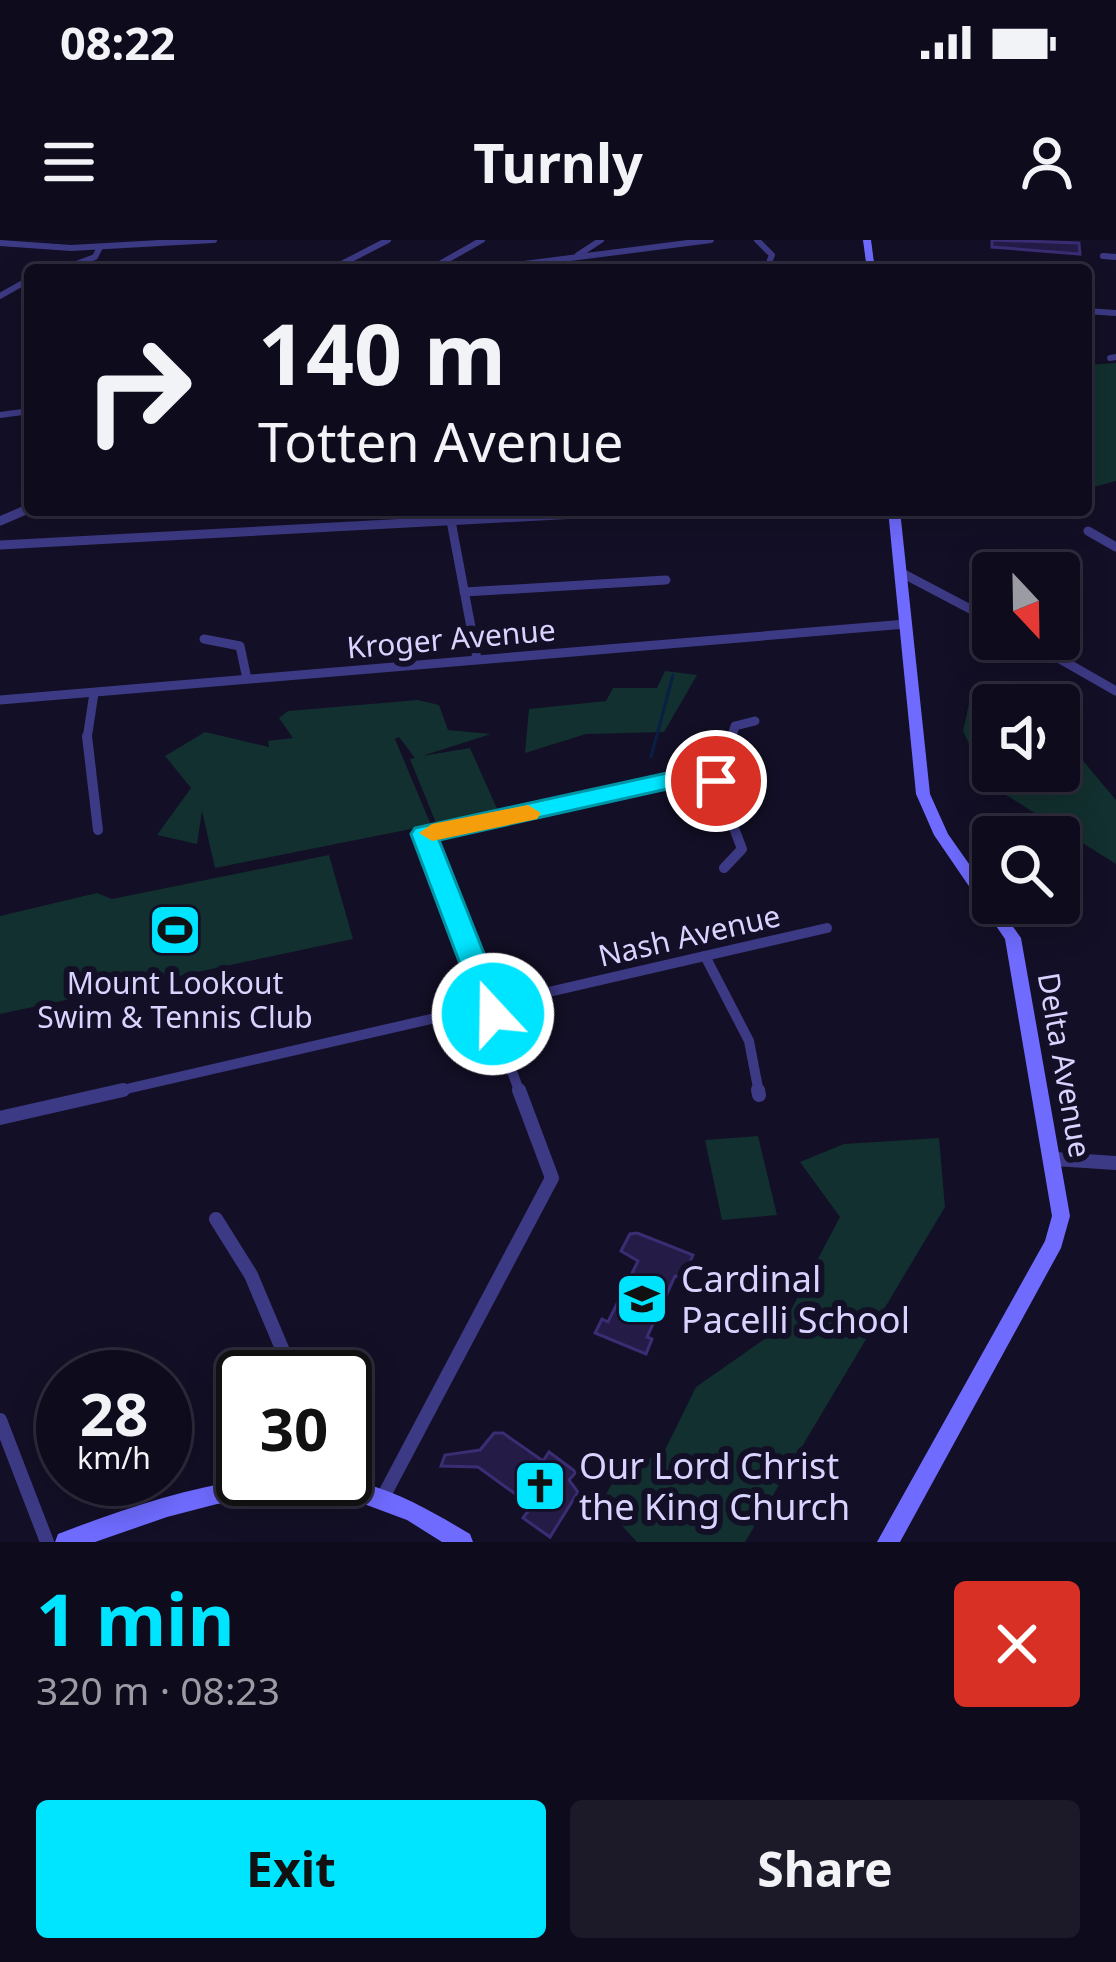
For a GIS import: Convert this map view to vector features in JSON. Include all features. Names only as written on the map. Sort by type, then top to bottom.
[{"type":"main road","name":"Delta Avenue","points":[[888,1542],[1054,1242],[1061,1216],[1055,1159],[1013,938],[941,835],[923,794],[895,516]]},
{"type":"main road","points":[[66,1542],[216,1491]]},
{"type":"main road","points":[[372,1497],[412,1509],[462,1542]]},
{"type":"street","points":[[0,243],[100,247],[214,240]]},
{"type":"street","points":[[342,264],[388,240]]},
{"type":"street","points":[[440,264],[482,240]]},
{"type":"street","points":[[577,256],[601,240]]},
{"type":"street","points":[[520,264],[711,240]]},
{"type":"street","points":[[757,240],[772,255],[769,264]]},
{"type":"street","points":[[76,264],[95,257],[100,247]]},
{"type":"street","points":[[1103,256],[1116,257]]},
{"type":"street","points":[[359,525],[362,516]]},
{"type":"street","points":[[0,545],[490,516]]},
{"type":"street","points":[[451,521],[477,659]]},
{"type":"street","points":[[1088,531],[1116,547]]},
{"type":"street","points":[[900,572],[972,610]]},
{"type":"street","points":[[464,592],[666,580]]},
{"type":"street","name":"Kroger Avenue","points":[[0,700],[906,624]]},
{"type":"street","points":[[204,639],[240,646],[248,680]]},
{"type":"street","points":[[1062,660],[1116,691]]},
{"type":"street","points":[[94,693],[85,752],[98,830]]},
{"type":"street","points":[[724,868],[742,849],[716,794],[716,781],[735,726],[755,721]]},
{"type":"street","points":[[382,1499],[552,1178],[424,834],[654,784],[716,781]]},
{"type":"street","name":"Nash Avenue","points":[[0,1118],[827,928]]},
{"type":"street","points":[[705,956],[748,1041],[759,1095]]},
{"type":"street","points":[[1055,1159],[1116,1163]]},
{"type":"street","points":[[216,1219],[242,1252],[280,1350]]},
{"type":"street","points":[[0,1420],[47,1542]]},
{"type":"green space","points":[[1116,363],[1116,481],[1092,487],[1092,365]]},
{"type":"green space","points":[[665,671],[697,675],[664,732],[586,734],[525,753],[529,709],[606,701],[613,688],[657,688]]},
{"type":"green space","points":[[972,690],[972,750],[963,731]]},
{"type":"green space","points":[[418,700],[439,705],[448,730],[491,734],[422,756],[470,748],[498,811],[436,823],[410,759],[415,758],[399,737],[395,739],[431,825],[215,868],[202,811],[197,844],[157,835],[191,788],[165,756],[205,732],[269,747],[268,741],[293,738],[279,718],[288,711]]},
{"type":"green space","points":[[1080,757],[1116,800],[1116,864],[1080,841],[1080,816],[1040,816],[1001,792],[1080,792]]},
{"type":"green space","name":"Mount Lookout Swim & Tennis Club","points":[[329,855],[353,939],[0,1014],[0,916],[97,893],[112,899]]},
{"type":"green space","points":[[758,1136],[777,1215],[722,1220],[705,1140]]},
{"type":"green space","points":[[939,1138],[945,1207],[745,1542],[637,1542],[601,1503],[619,1471],[664,1452],[696,1387],[782,1327],[840,1217],[800,1162],[844,1144]]},
{"type":"building","points":[[992,240],[1079,243],[1080,254],[992,247]]},
{"type":"building","name":"Cardinal Pacelli School","points":[[630,1234],[693,1255],[683,1278],[675,1276],[647,1337],[652,1339],[646,1354],[595,1333],[602,1319],[608,1322],[638,1261],[621,1251]]},
{"type":"building","name":"Our Lord Christ the King Church","points":[[494,1433],[503,1433],[543,1461],[549,1452],[576,1472],[569,1480],[578,1492],[550,1537],[523,1518],[532,1506],[478,1467],[441,1466],[445,1455],[480,1450]]},
{"type":"waterway","points":[[651,757],[673,675]]},
{"type":"slow traffic","points":[[432,833],[528,813]]},
{"type":"place","name":"Mount Lookout Swim & Tennis Club","points":[[175,930]]},
{"type":"place","name":"Cardinal Pacelli School","points":[[642,1299]]},
{"type":"place","name":"Our Lord Christ the King Church","points":[[540,1486]]},
{"type":"route","points":[[493,1014],[424,834],[667,781],[716,781]]}]
